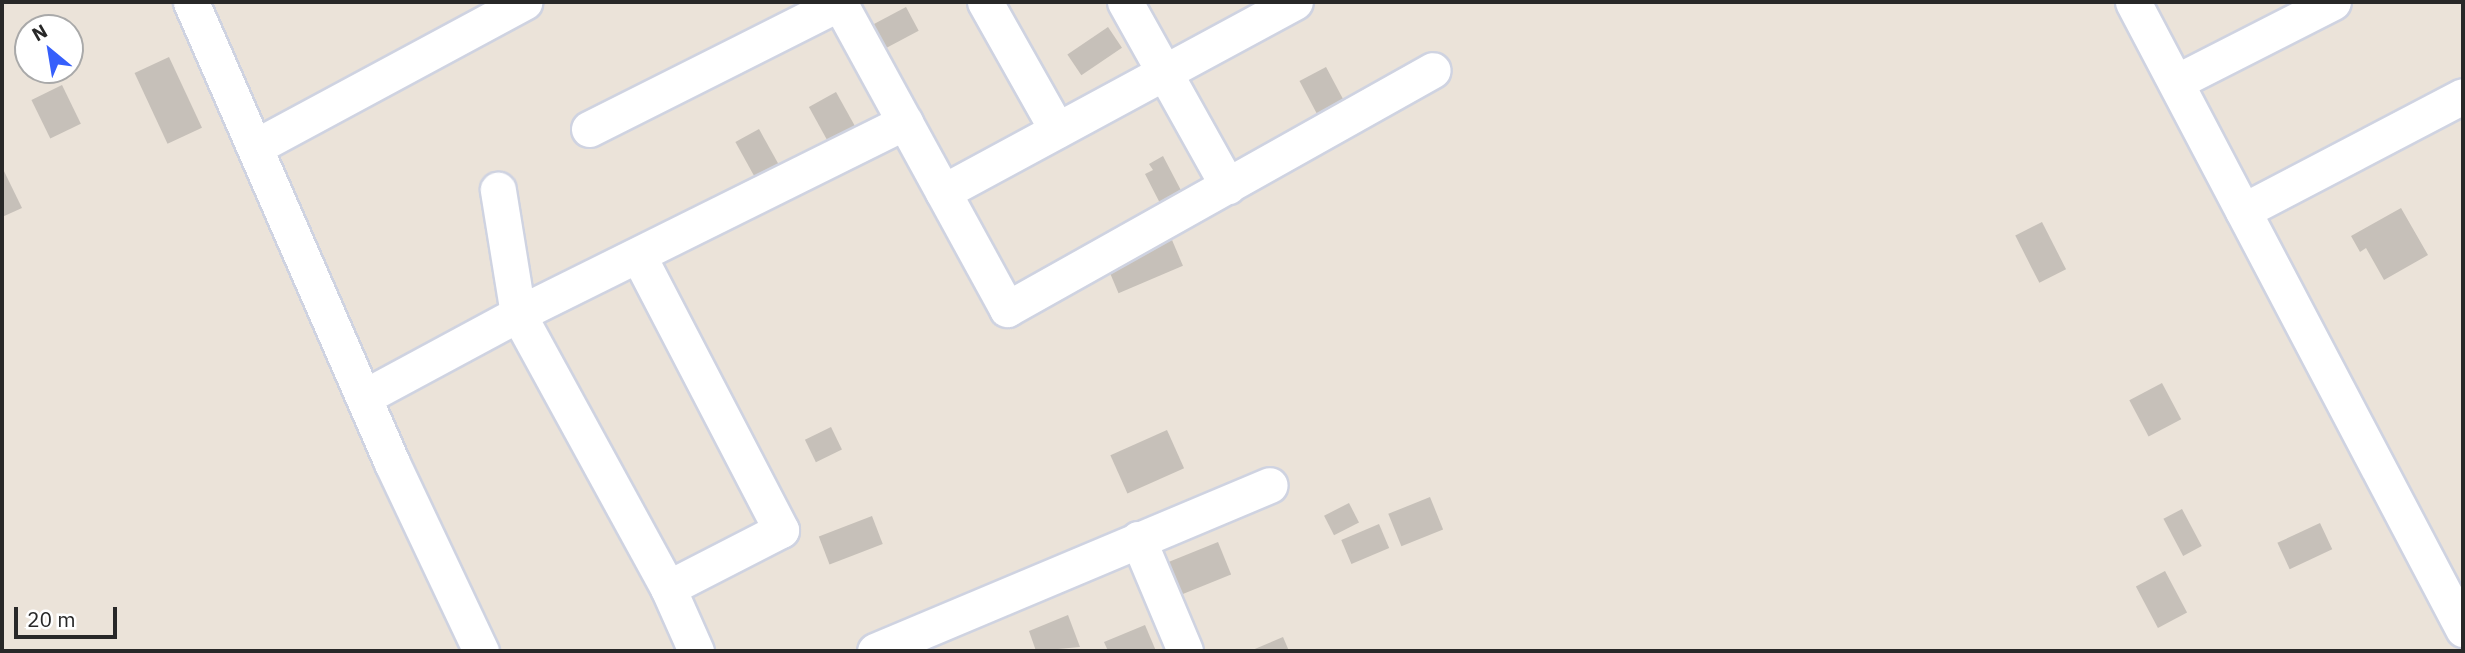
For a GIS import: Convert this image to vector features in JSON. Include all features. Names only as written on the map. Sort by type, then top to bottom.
[{"type":"street","points":[[255,147],[524,2]]},
{"type":"street","points":[[589,128],[839,2],[1007,309],[1433,70]]},
{"type":"street","points":[[985,2],[1057,130]]},
{"type":"street","points":[[1125,2],[1227,186]]},
{"type":"street","points":[[943,192],[1295,2]]},
{"type":"street","points":[[2133,2],[2243,211],[2454,590],[2463,629]]},
{"type":"street","points":[[2176,82],[2333,2]]},
{"type":"street","points":[[199,4],[255,147],[364,397],[481,651]]},
{"type":"street","points":[[2243,211],[2463,96]]},
{"type":"street","points":[[364,397],[518,314],[905,122]]},
{"type":"street","points":[[498,190],[518,314],[668,588],[696,651]]},
{"type":"street","points":[[638,255],[781,530],[668,588]]},
{"type":"street","points":[[875,651],[1269,485]]},
{"type":"street","points":[[1138,539],[1185,651]]},
{"type":"building","points":[[906,7],[919,31],[883,50],[871,26]]},
{"type":"building","points":[[1108,27],[1122,48],[1081,75],[1067,54]]},
{"type":"building","points":[[169,57],[202,128],[168,144],[135,73]]},
{"type":"building","points":[[1326,67],[1347,107],[1321,121],[1300,81]]},
{"type":"building","points":[[62,85],[81,124],[50,139],[31,100]]},
{"type":"building","points":[[836,92],[858,131],[831,146],[809,107]]},
{"type":"building","points":[[759,129],[783,172],[759,185],[735,142]]},
{"type":"building","points":[[1163,156],[1185,198],[1163,209],[1145,174],[1153,170],[1149,164]]},
{"type":"building","points":[[2,167],[22,208],[2,217]]},
{"type":"building","points":[[2401,208],[2428,255],[2384,280],[2366,248],[2360,252],[2351,236]]},
{"type":"building","points":[[2042,222],[2066,269],[2039,283],[2015,236]]},
{"type":"building","points":[[1172,240],[1183,266],[1119,293],[1108,267]]},
{"type":"building","points":[[2162,383],[2181,419],[2149,437],[2129,400]]},
{"type":"building","points":[[831,427],[842,449],[816,462],[805,440]]},
{"type":"building","points":[[1167,430],[1184,468],[1127,494],[1110,455]]},
{"type":"building","points":[[1430,497],[1443,529],[1401,546],[1388,514]]},
{"type":"building","points":[[1349,503],[1359,523],[1334,535],[1324,516]]},
{"type":"building","points":[[2182,509],[2202,546],[2183,556],[2163,519]]},
{"type":"building","points":[[872,516],[883,544],[830,564],[819,536]]},
{"type":"building","points":[[2320,523],[2332,549],[2290,569],[2277,543]]},
{"type":"building","points":[[1379,524],[1389,548],[1351,564],[1341,540]]},
{"type":"building","points":[[1218,542],[1231,574],[1175,597],[1162,564]]},
{"type":"building","points":[[2165,571],[2187,612],[2158,628],[2136,586]]},
{"type":"building","points":[[1068,615],[1080,647],[1036,651],[1029,631]]},
{"type":"building","points":[[1145,625],[1156,651],[1108,651],[1104,642]]},
{"type":"building","points":[[1283,637],[1289,651],[1250,651]]}]
